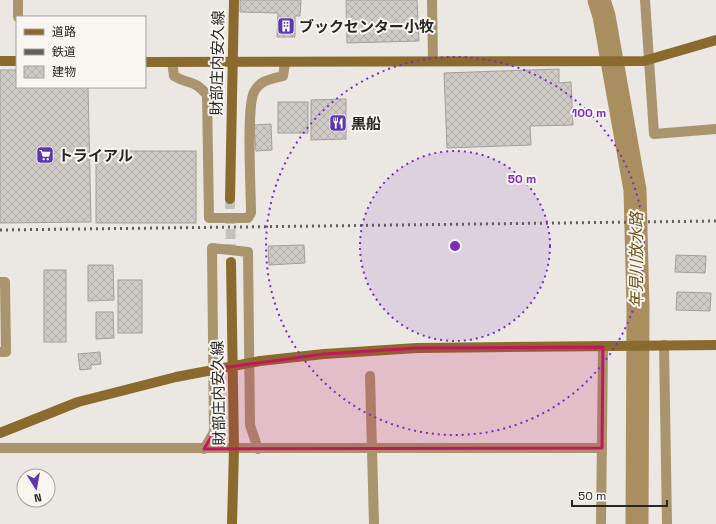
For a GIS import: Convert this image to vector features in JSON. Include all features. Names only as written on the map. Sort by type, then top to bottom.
[{"type":"street","points":[[18,0],[18,16]]},
{"type":"street","name":"財部庄内安久線","points":[[230,199],[234,0]]},
{"type":"street","points":[[432,0],[432,61]]},
{"type":"street","points":[[645,0],[647,60],[654,134],[716,129]]},
{"type":"street","points":[[146,62],[285,63],[647,60],[716,40]]},
{"type":"street","points":[[0,61],[16,61]]},
{"type":"street","points":[[172,62],[174,76],[181,80],[192,81],[207,95],[209,218],[248,218],[251,213],[251,109],[254,92],[264,80],[283,76],[285,63]]},
{"type":"street","points":[[204,449],[214,432],[212,248],[248,252],[250,425],[258,449]]},
{"type":"street","name":"財部庄内安久線","points":[[230,262],[234,449],[232,524]]},
{"type":"street","points":[[0,282],[5,282],[6,352],[0,352]]},
{"type":"street","points":[[664,345],[667,524]]},
{"type":"street","points":[[0,433],[78,402],[176,377],[239,365],[324,354],[417,348],[716,345]]},
{"type":"street","points":[[601,524],[602,448],[608,346]]},
{"type":"street","points":[[370,376],[374,524]]},
{"type":"street","points":[[0,448],[373,450],[602,448]]},
{"type":"highlighted area","points":[[603,347],[602,448],[204,449],[214,432],[213,369],[324,354],[417,348]]},
{"type":"building","name":"ブックセンター小牧","points":[[240,0],[301,0],[300,16],[295,16],[295,37],[277,37],[278,13],[240,12]]},
{"type":"building","points":[[346,0],[417,0],[419,41],[347,43]]},
{"type":"building","points":[[559,69],[559,83],[571,82],[573,125],[530,126],[531,145],[447,148],[444,73]]},
{"type":"building","name":"トライアル","points":[[0,70],[16,70],[16,88],[88,88],[91,222],[0,223]]},
{"type":"building","points":[[346,99],[346,139],[311,140],[311,100]]},
{"type":"building","points":[[278,102],[308,102],[308,133],[278,133]]},
{"type":"building","points":[[271,124],[272,150],[256,151],[254,125]]},
{"type":"building","points":[[96,151],[196,151],[196,223],[96,223]]},
{"type":"building","points":[[304,245],[305,263],[269,265],[268,246]]},
{"type":"building","points":[[676,255],[706,256],[705,273],[675,272]]},
{"type":"building","points":[[88,265],[113,265],[114,300],[88,301]]},
{"type":"building","points":[[44,270],[66,270],[66,342],[44,342]]},
{"type":"building","points":[[118,280],[142,280],[142,333],[118,333]]},
{"type":"building","points":[[677,292],[711,293],[710,311],[676,310]]},
{"type":"building","points":[[96,312],[113,312],[114,338],[96,339]]},
{"type":"building","points":[[100,352],[101,364],[91,365],[91,369],[80,370],[78,354]]},
{"type":"waterway","name":"年見川放水路","points":[[599,0],[604,16],[635,190],[638,307],[637,524]]},
{"type":"tunnel","points":[[230,199],[231,262]]},
{"type":"railway","points":[[0,230],[716,221]]},
{"type":"place","name":"ブックセンター小牧","points":[[286,26]]},
{"type":"place","name":"黒船","points":[[338,123]]},
{"type":"place","name":"トライアル","points":[[45,155]]}]
